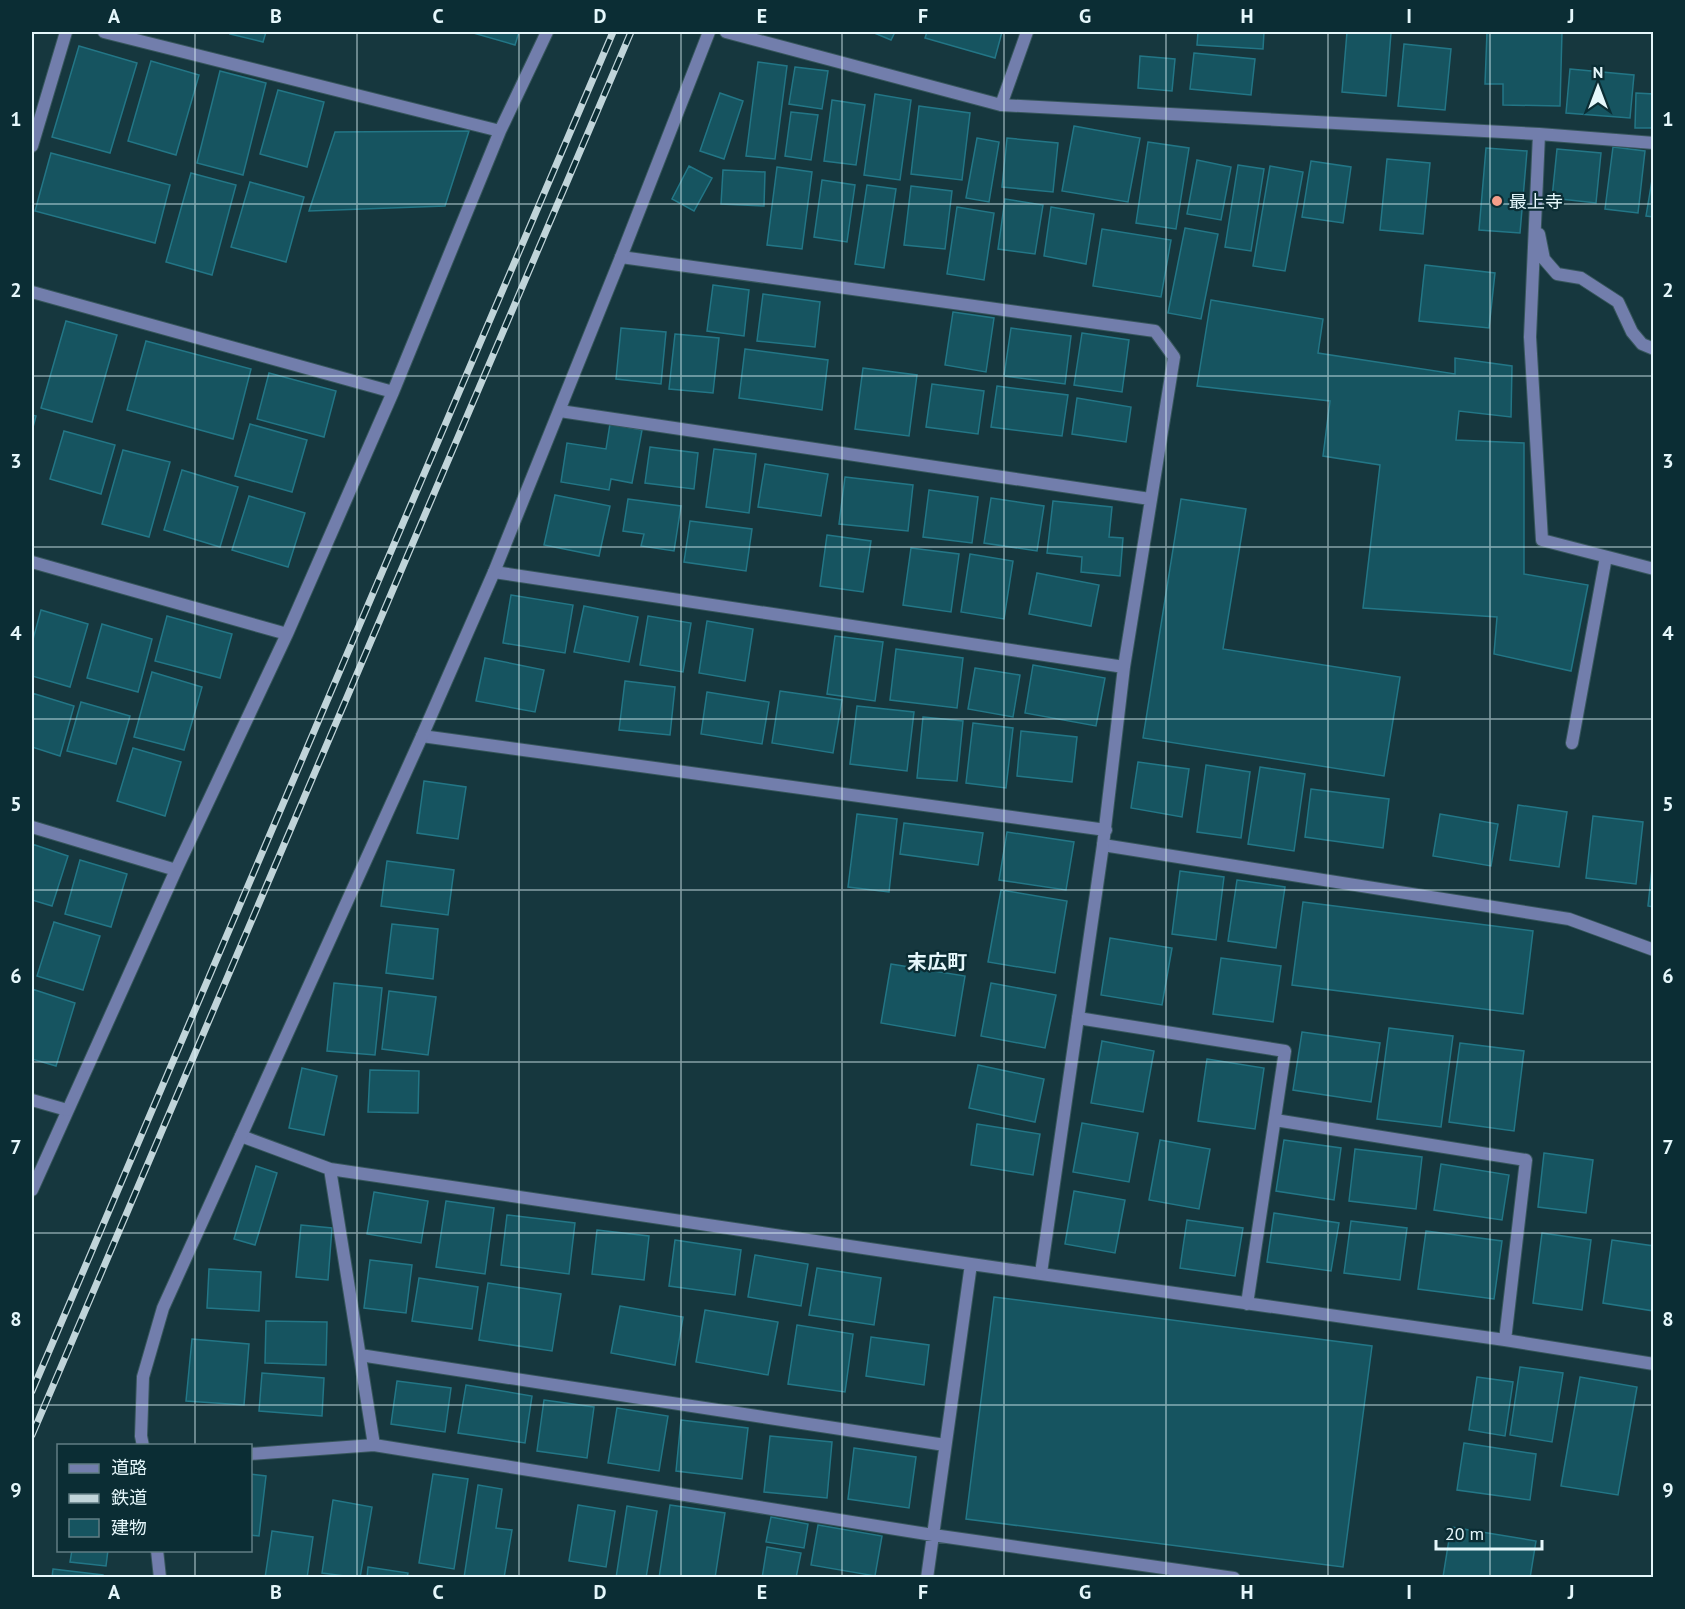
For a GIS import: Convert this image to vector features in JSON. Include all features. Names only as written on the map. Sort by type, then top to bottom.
[{"type":"street","points":[[32,146],[66,32]]},
{"type":"street","points":[[104,32],[500,131]]},
{"type":"street","points":[[32,1190],[176,870],[286,634],[393,392],[500,131],[547,32]]},
{"type":"street","points":[[143,1444],[143,1377],[163,1308],[494,572],[709,32]]},
{"type":"street","points":[[726,32],[1001,105],[1653,142]]},
{"type":"street","points":[[1001,105],[1027,32]]},
{"type":"street","points":[[1539,134],[1530,337],[1542,540],[1653,569]]},
{"type":"street","points":[[1535,216],[1544,259],[1557,274],[1581,278],[1597,286],[1618,302],[1632,332],[1642,344],[1653,349]]},
{"type":"street","points":[[621,257],[1155,331],[1174,357],[1124,667],[1106,830],[1041,1273]]},
{"type":"street","points":[[32,292],[393,392]]},
{"type":"street","points":[[560,411],[1150,499]]},
{"type":"street","points":[[1572,742],[1606,557]]},
{"type":"street","points":[[32,562],[286,634]]},
{"type":"street","points":[[494,572],[1124,667]]},
{"type":"street","points":[[422,736],[1106,830]]},
{"type":"street","points":[[32,827],[176,870]]},
{"type":"street","points":[[1103,845],[1569,919],[1653,950]]},
{"type":"street","points":[[1078,1018],[1285,1051],[1247,1304]]},
{"type":"street","points":[[32,1100],[67,1110]]},
{"type":"street","points":[[1275,1120],[1526,1160],[1505,1340]]},
{"type":"street","points":[[241,1136],[330,1169],[1505,1340],[1653,1364]]},
{"type":"street","points":[[330,1169],[374,1445]]},
{"type":"street","points":[[927,1578],[971,1264]]},
{"type":"street","points":[[360,1355],[945,1445]]},
{"type":"street","points":[[252,1454],[374,1445],[933,1535],[1234,1578]]},
{"type":"street","points":[[157,1552],[160,1578]]},
{"type":"building","points":[[231,32],[266,32],[263,42],[230,34]]},
{"type":"building","points":[[470,32],[519,32],[515,45]]},
{"type":"building","points":[[872,32],[895,32],[891,40]]},
{"type":"building","points":[[927,32],[1002,32],[995,58],[925,38]]},
{"type":"building","points":[[1198,32],[1264,32],[1263,49],[1197,45]]},
{"type":"building","points":[[1347,32],[1391,33],[1386,96],[1342,92]]},
{"type":"building","points":[[1487,32],[1562,32],[1560,106],[1503,105],[1503,84],[1485,84]]},
{"type":"building","points":[[1404,44],[1451,49],[1445,110],[1398,106]]},
{"type":"building","points":[[79,46],[137,63],[110,153],[52,137]]},
{"type":"building","points":[[1194,53],[1255,59],[1251,95],[1190,89]]},
{"type":"building","points":[[1140,56],[1175,59],[1172,91],[1138,88]]},
{"type":"building","points":[[151,61],[199,75],[176,155],[128,141]]},
{"type":"building","points":[[758,62],[787,66],[775,159],[746,156]]},
{"type":"building","points":[[795,67],[828,71],[822,109],[789,104]]},
{"type":"building","points":[[1570,69],[1634,75],[1630,118],[1566,113]]},
{"type":"building","points":[[220,71],[266,83],[243,175],[197,163]]},
{"type":"building","points":[[278,90],[324,102],[307,167],[260,154]]},
{"type":"building","points":[[720,93],[743,101],[724,159],[700,151]]},
{"type":"building","points":[[1636,93],[1654,94],[1654,128],[1635,128]]},
{"type":"building","points":[[875,94],[911,100],[900,180],[864,175]]},
{"type":"building","points":[[832,100],[865,105],[856,165],[824,161]]},
{"type":"building","points":[[919,106],[970,113],[962,180],[911,174]]},
{"type":"building","points":[[791,112],[818,115],[811,160],[785,156]]},
{"type":"building","points":[[1074,126],[1140,138],[1128,202],[1062,191]]},
{"type":"building","points":[[469,131],[445,206],[309,211],[335,132]]},
{"type":"building","points":[[977,138],[999,142],[989,202],[966,198]]},
{"type":"building","points":[[1007,138],[1058,143],[1053,192],[1002,187]]},
{"type":"building","points":[[1148,142],[1189,148],[1176,229],[1136,223]]},
{"type":"building","points":[[1613,147],[1645,151],[1638,213],[1605,209]]},
{"type":"building","points":[[1486,148],[1527,151],[1520,233],[1479,230]]},
{"type":"building","points":[[1557,149],[1601,153],[1596,203],[1552,198]]},
{"type":"building","points":[[51,153],[170,185],[155,243],[35,211]]},
{"type":"building","points":[[1387,159],[1430,163],[1423,234],[1380,230]]},
{"type":"building","points":[[1197,160],[1231,167],[1221,220],[1187,214]]},
{"type":"building","points":[[1311,161],[1351,167],[1343,223],[1302,217]]},
{"type":"building","points":[[1238,165],[1264,169],[1251,251],[1225,247]]},
{"type":"building","points":[[689,166],[712,178],[694,211],[672,199]]},
{"type":"building","points":[[1270,166],[1303,172],[1285,271],[1253,266]]},
{"type":"building","points":[[777,167],[812,172],[802,249],[767,245]]},
{"type":"building","points":[[1654,168],[1654,217],[1646,216]]},
{"type":"building","points":[[723,170],[765,172],[764,206],[721,204]]},
{"type":"building","points":[[191,173],[236,185],[212,275],[166,262]]},
{"type":"building","points":[[822,180],[855,185],[847,242],[814,237]]},
{"type":"building","points":[[250,182],[304,197],[286,262],[231,247]]},
{"type":"building","points":[[867,185],[896,189],[884,268],[855,264]]},
{"type":"building","points":[[911,186],[952,191],[945,249],[904,245]]},
{"type":"building","points":[[1005,199],[1043,205],[1035,254],[998,249]]},
{"type":"building","points":[[957,207],[994,213],[984,280],[947,274]]},
{"type":"building","points":[[1051,207],[1094,214],[1086,264],[1044,256]]},
{"type":"building","points":[[1185,228],[1218,234],[1201,319],[1168,313]]},
{"type":"building","points":[[1102,229],[1171,240],[1161,297],[1093,286]]},
{"type":"building","points":[[1425,265],[1495,273],[1489,328],[1419,321]]},
{"type":"building","points":[[713,285],[749,290],[744,336],[707,331]]},
{"type":"building","points":[[763,294],[820,302],[815,347],[757,341]]},
{"type":"building","points":[[1211,300],[1323,319],[1318,353],[1455,374],[1455,358],[1512,366],[1511,417],[1459,411],[1456,440],[1524,443],[1524,574],[1588,585],[1571,671],[1494,654],[1497,617],[1363,608],[1380,465],[1323,456],[1330,401],[1197,386]]},
{"type":"building","points":[[953,312],[994,318],[986,372],[945,365]]},
{"type":"building","points":[[66,321],[117,335],[92,422],[41,408]]},
{"type":"building","points":[[621,328],[666,332],[661,384],[616,379]]},
{"type":"building","points":[[1011,328],[1071,336],[1065,384],[1004,376]]},
{"type":"building","points":[[1082,333],[1129,340],[1122,392],[1074,385]]},
{"type":"building","points":[[675,334],[719,338],[713,393],[669,389]]},
{"type":"building","points":[[146,341],[251,369],[233,439],[127,410]]},
{"type":"building","points":[[745,349],[828,360],[822,410],[739,398]]},
{"type":"building","points":[[863,368],[917,375],[909,436],[855,429]]},
{"type":"building","points":[[269,373],[336,391],[324,437],[257,419]]},
{"type":"building","points":[[932,384],[984,391],[978,434],[926,427]]},
{"type":"building","points":[[997,386],[1068,395],[1062,436],[991,427]]},
{"type":"building","points":[[1077,398],[1131,407],[1126,442],[1072,434]]},
{"type":"building","points":[[32,415],[36,416],[32,431]]},
{"type":"building","points":[[250,424],[307,440],[292,492],[235,476]]},
{"type":"building","points":[[610,424],[642,430],[632,483],[611,479],[609,490],[561,482],[567,443],[606,449]]},
{"type":"building","points":[[64,431],[115,445],[101,494],[50,479]]},
{"type":"building","points":[[650,447],[698,453],[694,489],[645,483]]},
{"type":"building","points":[[714,449],[756,454],[749,513],[706,507]]},
{"type":"building","points":[[123,450],[170,462],[149,537],[102,524]]},
{"type":"building","points":[[765,464],[828,474],[821,516],[758,507]]},
{"type":"building","points":[[182,470],[238,487],[220,547],[164,530]]},
{"type":"building","points":[[845,477],[913,485],[908,531],[839,524]]},
{"type":"building","points":[[929,490],[978,497],[972,543],[923,537]]},
{"type":"building","points":[[555,495],[610,506],[599,556],[544,545]]},
{"type":"building","points":[[249,496],[305,513],[288,567],[232,550]]},
{"type":"building","points":[[991,498],[1044,506],[1037,551],[984,543]]},
{"type":"building","points":[[628,499],[681,506],[674,551],[641,546],[644,534],[623,531]]},
{"type":"building","points":[[1181,499],[1246,509],[1223,649],[1400,677],[1384,776],[1143,738]]},
{"type":"building","points":[[1053,501],[1112,507],[1109,537],[1123,538],[1120,576],[1081,572],[1082,557],[1047,553]]},
{"type":"building","points":[[690,521],[752,529],[746,571],[684,562]]},
{"type":"building","points":[[827,535],[871,541],[863,592],[820,586]]},
{"type":"building","points":[[911,548],[959,554],[951,612],[903,605]]},
{"type":"building","points":[[970,554],[1013,561],[1004,619],[961,612]]},
{"type":"building","points":[[1037,573],[1099,585],[1091,626],[1029,614]]},
{"type":"building","points":[[511,595],[573,605],[565,653],[503,643]]},
{"type":"building","points":[[584,606],[638,617],[629,662],[574,652]]},
{"type":"building","points":[[41,610],[88,624],[70,687],[32,676],[32,643]]},
{"type":"building","points":[[167,616],[232,634],[220,678],[155,661]]},
{"type":"building","points":[[648,616],[691,623],[683,672],[640,665]]},
{"type":"building","points":[[707,621],[753,629],[745,681],[699,673]]},
{"type":"building","points":[[102,624],[152,639],[138,692],[87,678]]},
{"type":"building","points":[[835,636],[883,642],[875,701],[827,694]]},
{"type":"building","points":[[896,649],[963,658],[957,708],[890,700]]},
{"type":"building","points":[[485,658],[544,670],[535,712],[476,701]]},
{"type":"building","points":[[1033,665],[1105,678],[1096,726],[1025,713]]},
{"type":"building","points":[[975,668],[1020,675],[1013,717],[968,709]]},
{"type":"building","points":[[152,672],[202,687],[184,750],[134,737]]},
{"type":"building","points":[[625,681],[675,687],[670,735],[619,730]]},
{"type":"building","points":[[780,691],[842,700],[833,753],[772,743]]},
{"type":"building","points":[[707,692],[769,702],[762,744],[701,734]]},
{"type":"building","points":[[32,693],[74,706],[60,756],[32,747]]},
{"type":"building","points":[[81,702],[130,716],[116,764],[67,751]]},
{"type":"building","points":[[857,706],[914,712],[907,771],[850,764]]},
{"type":"building","points":[[923,717],[963,721],[957,781],[917,778]]},
{"type":"building","points":[[973,723],[1013,728],[1006,788],[966,783]]},
{"type":"building","points":[[1021,731],[1077,737],[1072,782],[1017,776]]},
{"type":"building","points":[[133,748],[181,762],[165,816],[117,801]]},
{"type":"building","points":[[1138,762],[1189,769],[1182,817],[1131,808]]},
{"type":"building","points":[[1206,765],[1250,772],[1241,838],[1197,832]]},
{"type":"building","points":[[1260,767],[1305,774],[1294,851],[1248,844]]},
{"type":"building","points":[[424,781],[466,787],[458,839],[417,833]]},
{"type":"building","points":[[1311,789],[1389,799],[1383,848],[1305,837]]},
{"type":"building","points":[[1518,805],[1567,812],[1559,867],[1510,860]]},
{"type":"building","points":[[857,814],[897,819],[889,892],[848,887]]},
{"type":"building","points":[[1440,814],[1498,824],[1491,866],[1433,856]]},
{"type":"building","points":[[1593,816],[1643,822],[1636,884],[1586,878]]},
{"type":"building","points":[[904,823],[983,833],[978,865],[900,854]]},
{"type":"building","points":[[1007,832],[1074,842],[1066,890],[999,880]]},
{"type":"building","points":[[32,844],[68,856],[52,906],[32,900]]},
{"type":"building","points":[[1654,850],[1654,907],[1648,906]]},
{"type":"building","points":[[80,860],[127,874],[111,927],[65,914]]},
{"type":"building","points":[[387,861],[454,870],[448,915],[381,906]]},
{"type":"building","points":[[1180,871],[1224,877],[1216,940],[1172,934]]},
{"type":"building","points":[[1237,880],[1285,887],[1276,948],[1228,941]]},
{"type":"building","points":[[1001,890],[1067,901],[1055,973],[988,962]]},
{"type":"building","points":[[1303,902],[1533,931],[1523,1014],[1292,985]]},
{"type":"building","points":[[54,922],[100,936],[83,990],[37,976]]},
{"type":"building","points":[[392,924],[438,929],[433,979],[386,973]]},
{"type":"building","points":[[1110,938],[1172,948],[1162,1005],[1101,995]]},
{"type":"building","points":[[1221,958],[1281,966],[1273,1022],[1213,1014]]},
{"type":"building","points":[[891,964],[965,976],[955,1036],[881,1023]]},
{"type":"building","points":[[334,983],[382,988],[375,1055],[327,1051]]},
{"type":"building","points":[[991,983],[1056,995],[1045,1048],[981,1036]]},
{"type":"building","points":[[32,989],[75,1003],[56,1066],[32,1059]]},
{"type":"building","points":[[389,991],[436,997],[428,1055],[382,1049]]},
{"type":"building","points":[[1389,1028],[1453,1036],[1441,1127],[1377,1119]]},
{"type":"building","points":[[1302,1032],[1380,1043],[1371,1102],[1293,1090]]},
{"type":"building","points":[[1102,1041],[1154,1051],[1143,1112],[1091,1103]]},
{"type":"building","points":[[1460,1043],[1524,1051],[1514,1131],[1449,1122]]},
{"type":"building","points":[[1207,1059],[1264,1068],[1255,1129],[1198,1121]]},
{"type":"building","points":[[978,1065],[1044,1079],[1035,1122],[969,1108]]},
{"type":"building","points":[[302,1068],[337,1076],[324,1135],[289,1128]]},
{"type":"building","points":[[370,1070],[419,1071],[418,1113],[368,1112]]},
{"type":"building","points":[[1082,1123],[1138,1133],[1129,1182],[1073,1172]]},
{"type":"building","points":[[977,1124],[1040,1134],[1033,1175],[971,1165]]},
{"type":"building","points":[[1160,1140],[1210,1149],[1199,1209],[1149,1200]]},
{"type":"building","points":[[1284,1140],[1341,1148],[1334,1200],[1276,1191]]},
{"type":"building","points":[[1355,1149],[1422,1157],[1416,1209],[1349,1201]]},
{"type":"building","points":[[1544,1153],[1593,1160],[1586,1213],[1538,1207]]},
{"type":"building","points":[[1441,1164],[1509,1175],[1502,1220],[1434,1210]]},
{"type":"building","points":[[256,1166],[277,1173],[255,1245],[234,1239]]},
{"type":"building","points":[[1074,1191],[1125,1200],[1115,1253],[1065,1244]]},
{"type":"building","points":[[374,1192],[428,1201],[421,1243],[367,1234]]},
{"type":"building","points":[[446,1201],[494,1208],[485,1274],[436,1267]]},
{"type":"building","points":[[1274,1213],[1339,1223],[1331,1271],[1267,1262]]},
{"type":"building","points":[[507,1215],[575,1223],[569,1274],[501,1265]]},
{"type":"building","points":[[1187,1220],[1243,1228],[1235,1276],[1180,1268]]},
{"type":"building","points":[[1351,1221],[1407,1228],[1400,1280],[1344,1273]]},
{"type":"building","points":[[301,1225],[332,1228],[328,1280],[296,1277]]},
{"type":"building","points":[[597,1230],[649,1236],[644,1280],[592,1274]]},
{"type":"building","points":[[1426,1231],[1502,1241],[1494,1299],[1418,1289]]},
{"type":"building","points":[[1542,1233],[1591,1240],[1582,1310],[1533,1303]]},
{"type":"building","points":[[675,1240],[741,1250],[735,1295],[669,1286]]},
{"type":"building","points":[[1612,1240],[1654,1246],[1654,1311],[1603,1303]]},
{"type":"building","points":[[755,1255],[808,1264],[801,1306],[748,1297]]},
{"type":"building","points":[[370,1260],[412,1265],[406,1313],[364,1308]]},
{"type":"building","points":[[817,1268],[881,1278],[874,1325],[809,1315]]},
{"type":"building","points":[[209,1269],[261,1272],[259,1311],[207,1308]]},
{"type":"building","points":[[419,1278],[478,1287],[472,1329],[412,1321]]},
{"type":"building","points":[[488,1283],[561,1294],[552,1351],[479,1340]]},
{"type":"building","points":[[994,1297],[1372,1346],[1343,1567],[966,1519]]},
{"type":"building","points":[[620,1306],[683,1317],[675,1365],[611,1353]]},
{"type":"building","points":[[705,1310],[778,1322],[768,1375],[696,1362]]},
{"type":"building","points":[[266,1321],[327,1322],[326,1365],[265,1363]]},
{"type":"building","points":[[797,1325],[853,1334],[845,1392],[788,1384]]},
{"type":"building","points":[[871,1337],[929,1345],[924,1385],[866,1376]]},
{"type":"building","points":[[192,1339],[249,1344],[244,1405],[186,1401]]},
{"type":"building","points":[[1520,1367],[1563,1373],[1552,1442],[1510,1435]]},
{"type":"building","points":[[262,1373],[324,1378],[322,1416],[259,1411]]},
{"type":"building","points":[[1477,1377],[1513,1382],[1505,1436],[1469,1430]]},
{"type":"building","points":[[1580,1377],[1637,1387],[1618,1495],[1561,1486]]},
{"type":"building","points":[[397,1381],[451,1388],[445,1432],[391,1424]]},
{"type":"building","points":[[466,1385],[532,1396],[525,1443],[458,1433]]},
{"type":"building","points":[[544,1400],[594,1407],[587,1458],[537,1451]]},
{"type":"building","points":[[617,1408],[668,1416],[659,1471],[608,1463]]},
{"type":"building","points":[[681,1420],[748,1428],[742,1479],[676,1471]]},
{"type":"building","points":[[770,1436],[832,1442],[827,1498],[764,1492]]},
{"type":"building","points":[[1464,1443],[1536,1454],[1530,1500],[1457,1490]]},
{"type":"building","points":[[854,1448],[916,1457],[909,1508],[848,1499]]},
{"type":"building","points":[[252,1474],[266,1476],[259,1536],[252,1535]]},
{"type":"building","points":[[433,1474],[468,1479],[454,1569],[419,1563]]},
{"type":"building","points":[[478,1485],[502,1489],[496,1528],[512,1530],[504,1578],[464,1578]]},
{"type":"building","points":[[333,1500],[372,1507],[360,1578],[322,1573]]},
{"type":"building","points":[[578,1505],[615,1511],[606,1567],[569,1561]]},
{"type":"building","points":[[670,1505],[725,1513],[715,1578],[659,1578]]},
{"type":"building","points":[[627,1506],[657,1511],[646,1578],[616,1578]]},
{"type":"building","points":[[771,1517],[808,1524],[804,1548],[766,1542]]},
{"type":"building","points":[[818,1525],[882,1536],[875,1576],[811,1565]]},
{"type":"building","points":[[1451,1527],[1536,1541],[1530,1578],[1443,1577]]},
{"type":"building","points":[[272,1531],[313,1537],[307,1578],[265,1578]]},
{"type":"building","points":[[767,1547],[801,1553],[796,1578],[762,1578]]},
{"type":"building","points":[[72,1552],[108,1552],[106,1566],[70,1562]]},
{"type":"building","points":[[368,1567],[408,1573],[407,1578],[367,1578]]},
{"type":"building","points":[[53,1569],[103,1575],[103,1578],[52,1578]]},
{"type":"railway","points":[[32,1391],[613,32]]},
{"type":"railway","points":[[32,1435],[631,32]]},
{"type":"place","name":"最上寺","points":[[1497,201]]},
{"type":"district","name":"末広町","points":[[937,962]]}]
